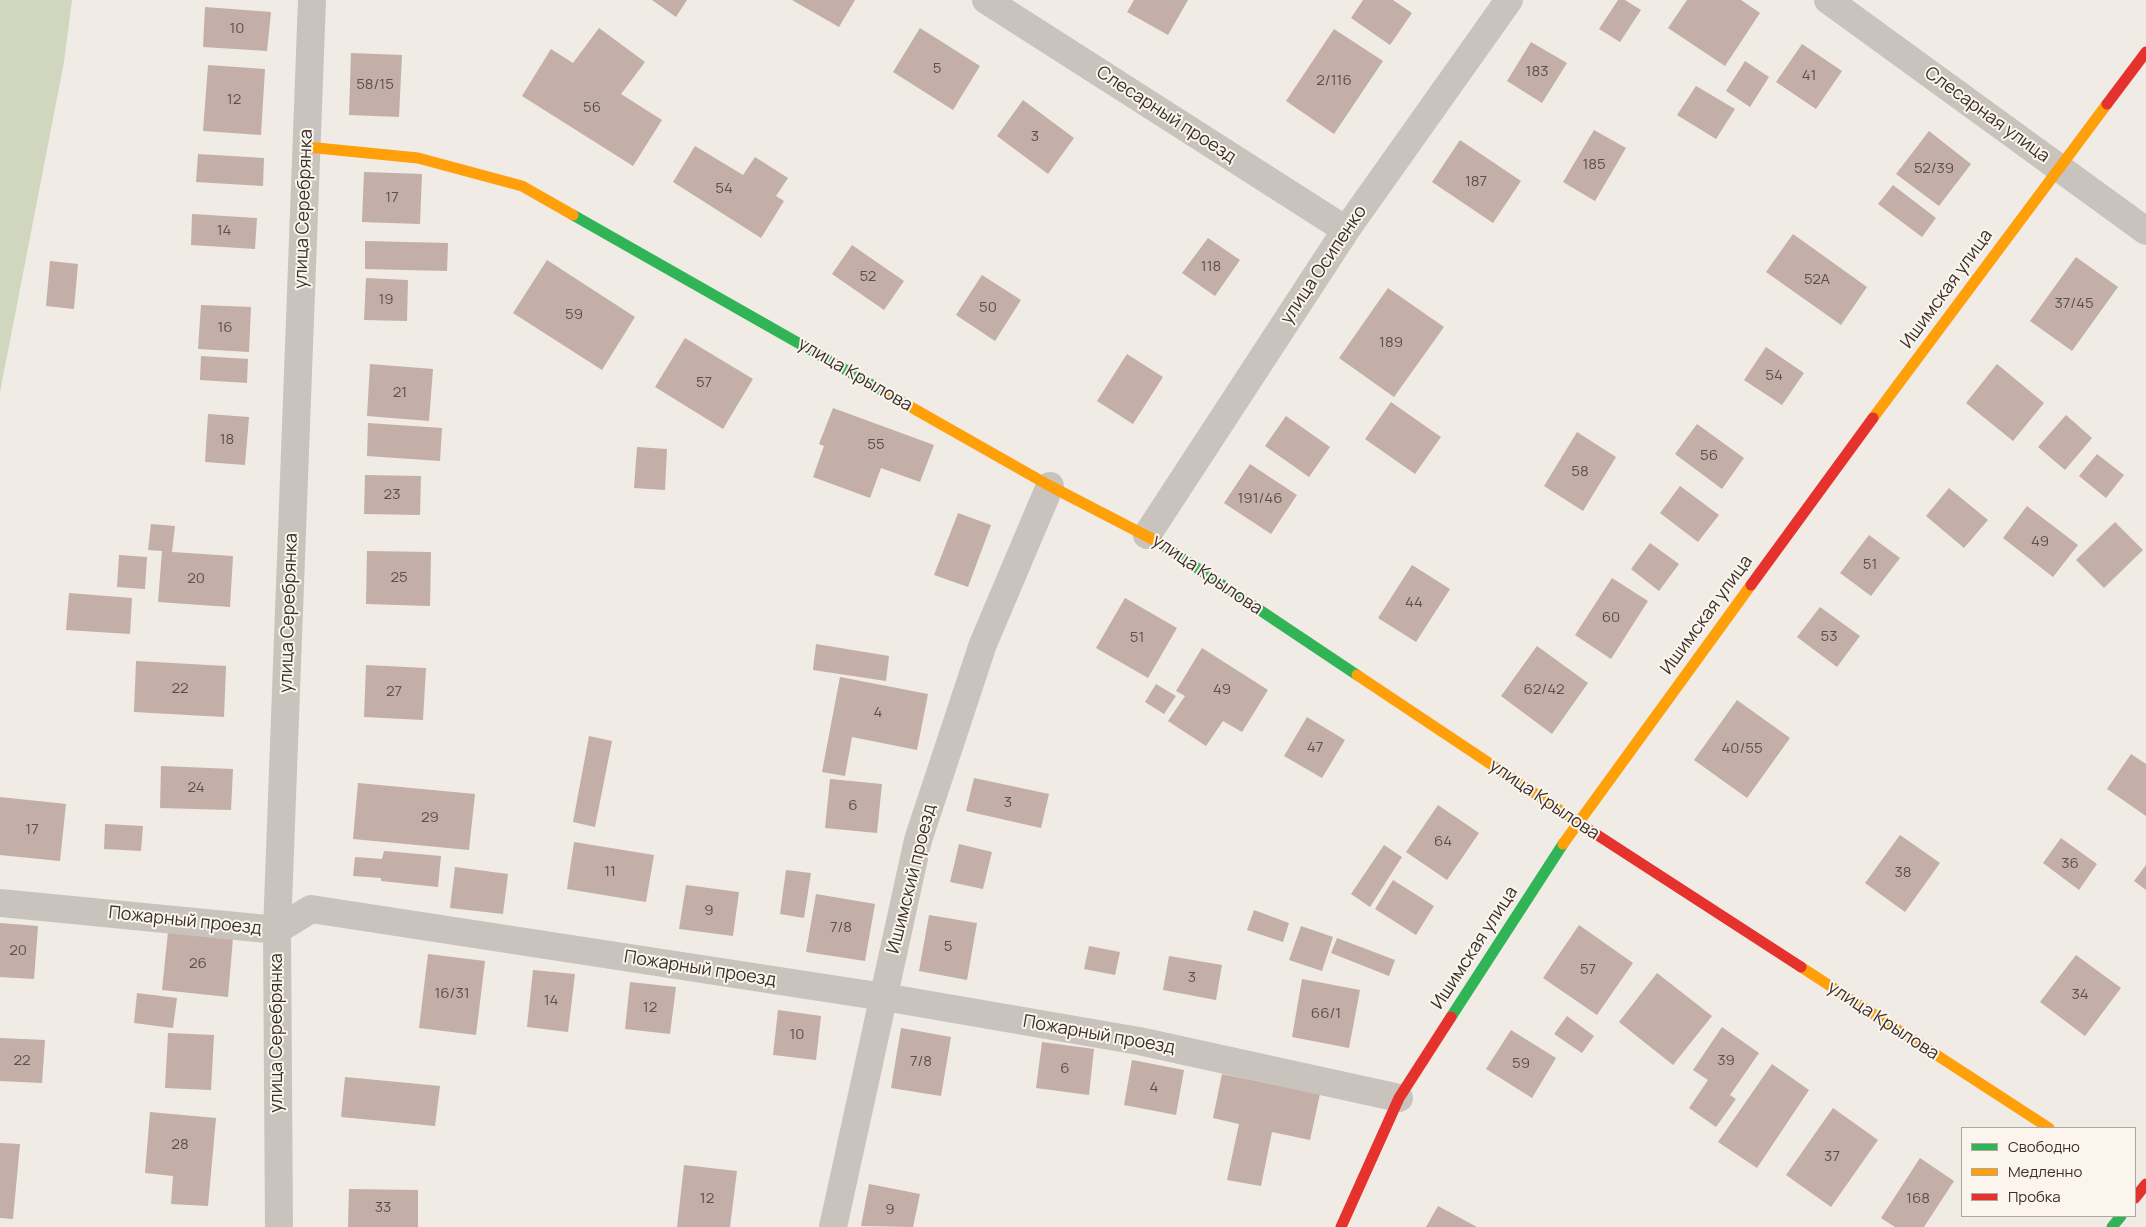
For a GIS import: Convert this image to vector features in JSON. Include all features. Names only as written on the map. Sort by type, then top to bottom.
[{"type":"street","name":"улица Серебрянка","points":[[279,1227],[277,930],[312,0]]},
{"type":"street","name":"Слесарный проезд","points":[[986,0],[1346,230]]},
{"type":"street","name":"улица Осипенко","points":[[1147,535],[1346,230],[1509,0]]},
{"type":"street","name":"Слесарная улица","points":[[1828,0],[2146,231]]},
{"type":"street","name":"Ишимская улица","points":[[1341,1227],[1399,1098],[1578,822],[2058,167],[2146,52]]},
{"type":"street","name":"улица Крылова","points":[[306,147],[418,158],[522,186],[1050,486],[1147,535],[1578,822],[2047,1127]]},
{"type":"street","name":"Ишимский проезд","points":[[833,1227],[918,840],[983,644],[1050,486]]},
{"type":"street","name":"Пожарный проезд","points":[[0,903],[277,930],[311,909],[884,997],[1139,1041],[1399,1098]]},
{"type":"green space","points":[[0,0],[72,0],[64,62],[0,392]]},
{"type":"building","points":[[652,0],[687,0],[676,17]]},
{"type":"building","points":[[792,0],[855,0],[839,27]]},
{"type":"building","points":[[1134,0],[1188,0],[1168,35],[1127,12]]},
{"type":"building","points":[[1363,0],[1393,0],[1412,13],[1390,45],[1351,18]]},
{"type":"building","points":[[1618,0],[1625,0],[1641,10],[1620,42],[1599,29]]},
{"type":"building","points":[[1687,0],[1741,0],[1760,13],[1725,66],[1668,28]]},
{"type":"building","points":[[205,7],[271,12],[267,51],[203,47]]},
{"type":"building","points":[[599,28],[645,62],[621,94],[662,120],[633,166],[522,96],[551,49],[573,63]]},
{"type":"building","points":[[920,28],[980,66],[953,110],[893,72]]},
{"type":"building","points":[[1334,29],[1383,61],[1334,134],[1286,101]]},
{"type":"building","points":[[1531,42],[1567,63],[1542,103],[1507,81]]},
{"type":"building","points":[[1802,44],[1842,71],[1816,109],[1776,82]]},
{"type":"building","points":[[351,53],[402,55],[399,117],[349,115]]},
{"type":"building","points":[[1745,61],[1769,77],[1750,107],[1726,91]]},
{"type":"building","points":[[208,65],[265,69],[261,135],[203,131]]},
{"type":"building","points":[[1696,86],[1735,109],[1716,139],[1677,115]]},
{"type":"building","points":[[1023,100],[1074,138],[1048,174],[997,136]]},
{"type":"building","points":[[1594,130],[1626,148],[1595,201],[1563,182]]},
{"type":"building","points":[[1929,131],[1971,164],[1939,206],[1896,174]]},
{"type":"building","points":[[1460,140],[1521,181],[1493,223],[1432,182]]},
{"type":"building","points":[[695,146],[743,175],[755,157],[788,178],[776,196],[784,201],[761,238],[673,182]]},
{"type":"building","points":[[198,154],[264,158],[263,186],[196,182]]},
{"type":"building","points":[[364,172],[422,174],[420,224],[362,222]]},
{"type":"building","points":[[1893,185],[1936,218],[1922,237],[1878,204]]},
{"type":"building","points":[[192,214],[257,218],[255,249],[191,245]]},
{"type":"building","points":[[1793,234],[1867,287],[1841,325],[1766,272]]},
{"type":"building","points":[[1208,238],[1240,260],[1215,296],[1182,273]]},
{"type":"building","points":[[365,241],[448,243],[447,271],[365,269]]},
{"type":"building","points":[[852,245],[904,281],[884,310],[832,274]]},
{"type":"building","points":[[2076,257],[2118,287],[2072,351],[2030,321]]},
{"type":"building","points":[[547,260],[635,317],[602,370],[513,313]]},
{"type":"building","points":[[50,261],[78,264],[74,309],[46,306]]},
{"type":"building","points":[[982,275],[1021,300],[995,341],[956,315]]},
{"type":"building","points":[[366,278],[408,280],[407,321],[364,320]]},
{"type":"building","points":[[1388,288],[1444,327],[1394,397],[1339,358]]},
{"type":"building","points":[[201,305],[251,307],[249,352],[198,349]]},
{"type":"building","points":[[685,338],[753,379],[723,429],[655,387]]},
{"type":"building","points":[[1766,347],[1804,373],[1782,405],[1744,380]]},
{"type":"building","points":[[1127,354],[1163,377],[1133,424],[1097,401]]},
{"type":"building","points":[[201,356],[248,359],[247,383],[200,380]]},
{"type":"building","points":[[370,364],[433,369],[429,421],[367,416]]},
{"type":"building","points":[[1997,364],[2044,403],[2013,441],[1966,403]]},
{"type":"building","points":[[1391,402],[1441,437],[1415,474],[1365,439]]},
{"type":"building","points":[[833,408],[934,445],[920,482],[881,468],[870,498],[813,477],[824,446],[819,444]]},
{"type":"building","points":[[208,414],[249,417],[245,465],[205,462]]},
{"type":"building","points":[[2066,415],[2092,438],[2065,470],[2038,447]]},
{"type":"building","points":[[1286,416],[1330,447],[1309,477],[1265,446]]},
{"type":"building","points":[[368,423],[442,428],[440,461],[367,456]]},
{"type":"building","points":[[1697,424],[1744,458],[1722,489],[1675,454]]},
{"type":"building","points":[[1577,432],[1616,457],[1583,511],[1544,486]]},
{"type":"building","points":[[637,447],[667,449],[665,490],[634,488]]},
{"type":"building","points":[[2097,454],[2124,475],[2106,498],[2079,476]]},
{"type":"building","points":[[1250,464],[1297,495],[1271,534],[1224,503]]},
{"type":"building","points":[[365,475],[421,476],[420,515],[364,514]]},
{"type":"building","points":[[1680,486],[1719,515],[1698,542],[1660,513]]},
{"type":"building","points":[[1949,488],[1988,520],[1964,548],[1926,516]]},
{"type":"building","points":[[2027,506],[2078,545],[2053,577],[2003,538]]},
{"type":"building","points":[[958,513],[991,525],[968,587],[934,575]]},
{"type":"building","points":[[2115,522],[2143,550],[2104,588],[2076,560]]},
{"type":"building","points":[[151,524],[175,526],[172,552],[233,556],[230,607],[158,602],[162,551],[148,550]]},
{"type":"building","points":[[1869,535],[1900,558],[1871,596],[1840,573]]},
{"type":"building","points":[[1650,543],[1679,564],[1659,591],[1631,569]]},
{"type":"building","points":[[367,551],[431,552],[430,606],[366,604]]},
{"type":"building","points":[[119,555],[147,557],[145,589],[117,587]]},
{"type":"building","points":[[1412,565],[1450,589],[1416,642],[1378,618]]},
{"type":"building","points":[[1612,578],[1648,601],[1611,659],[1575,635]]},
{"type":"building","points":[[69,593],[132,598],[130,634],[66,630]]},
{"type":"building","points":[[1125,598],[1177,628],[1148,678],[1096,648]]},
{"type":"building","points":[[1820,607],[1860,636],[1837,667],[1797,637]]},
{"type":"building","points":[[816,644],[889,656],[886,681],[813,670]]},
{"type":"building","points":[[1537,646],[1588,683],[1552,734],[1501,696]]},
{"type":"building","points":[[1202,648],[1268,690],[1242,732],[1223,721],[1206,746],[1168,721],[1185,696],[1176,691]]},
{"type":"building","points":[[136,661],[226,666],[224,717],[134,712]]},
{"type":"building","points":[[366,665],[426,668],[423,720],[364,717]]},
{"type":"building","points":[[840,677],[928,694],[917,750],[852,737],[845,776],[822,772]]},
{"type":"building","points":[[1156,684],[1176,696],[1164,714],[1145,702]]},
{"type":"building","points":[[1737,700],[1790,738],[1747,798],[1694,760]]},
{"type":"building","points":[[1307,717],[1345,740],[1322,778],[1284,756]]},
{"type":"building","points":[[589,736],[612,741],[595,827],[573,822]]},
{"type":"building","points":[[2131,754],[2146,764],[2146,816],[2107,789]]},
{"type":"building","points":[[161,766],[233,769],[231,810],[160,808]]},
{"type":"building","points":[[974,778],[1049,794],[1041,828],[966,811]]},
{"type":"building","points":[[830,779],[882,784],[877,833],[825,828]]},
{"type":"building","points":[[358,783],[475,794],[469,850],[353,839]]},
{"type":"building","points":[[0,797],[66,804],[60,861],[0,855]]},
{"type":"building","points":[[1438,805],[1479,833],[1447,880],[1406,852]]},
{"type":"building","points":[[105,824],[143,826],[141,851],[104,849]]},
{"type":"building","points":[[1900,835],[1940,863],[1905,912],[1865,883]]},
{"type":"building","points":[[2061,838],[2097,864],[2079,890],[2043,863]]},
{"type":"building","points":[[574,842],[654,855],[646,902],[567,889]]},
{"type":"building","points":[[959,844],[992,852],[983,889],[950,882]]},
{"type":"building","points":[[1384,845],[1402,857],[1370,907],[1351,894]]},
{"type":"building","points":[[384,851],[441,856],[438,887],[381,881],[381,878],[353,876],[355,857],[382,859]]},
{"type":"building","points":[[2146,865],[2146,890],[2134,881]]},
{"type":"building","points":[[455,867],[508,874],[503,914],[450,908]]},
{"type":"building","points":[[786,870],[811,873],[804,918],[780,914]]},
{"type":"building","points":[[1393,880],[1434,906],[1416,935],[1375,909]]},
{"type":"building","points":[[686,885],[739,892],[733,936],[679,929]]},
{"type":"building","points":[[816,894],[875,904],[865,961],[806,952]]},
{"type":"building","points":[[1254,910],[1289,923],[1283,942],[1247,930]]},
{"type":"building","points":[[929,915],[977,923],[967,980],[919,971]]},
{"type":"building","points":[[0,923],[38,926],[34,979],[0,977]]},
{"type":"building","points":[[1579,925],[1633,963],[1597,1015],[1543,978]]},
{"type":"building","points":[[1301,926],[1333,937],[1322,971],[1289,960]]},
{"type":"building","points":[[168,932],[233,938],[228,997],[162,990]]},
{"type":"building","points":[[1337,938],[1395,960],[1389,976],[1331,953]]},
{"type":"building","points":[[1089,946],[1120,952],[1115,975],[1084,969]]},
{"type":"building","points":[[428,954],[485,961],[476,1035],[419,1028]]},
{"type":"building","points":[[2076,955],[2121,988],[2085,1036],[2040,1002]]},
{"type":"building","points":[[1169,956],[1222,965],[1216,1000],[1163,990]]},
{"type":"building","points":[[533,970],[575,974],[568,1032],[527,1027]]},
{"type":"building","points":[[1657,973],[1712,1016],[1673,1065],[1619,1022]]},
{"type":"building","points":[[1302,979],[1360,990],[1349,1048],[1292,1037]]},
{"type":"building","points":[[630,982],[676,987],[670,1034],[625,1029]]},
{"type":"building","points":[[137,993],[177,998],[173,1028],[134,1023]]},
{"type":"building","points":[[778,1010],[821,1016],[816,1060],[773,1055]]},
{"type":"building","points":[[1567,1016],[1594,1036],[1582,1053],[1554,1034]]},
{"type":"building","points":[[1722,1027],[1759,1053],[1730,1095],[1736,1099],[1716,1127],[1689,1108],[1708,1080],[1693,1070]]},
{"type":"building","points":[[901,1028],[951,1037],[941,1096],[891,1088]]},
{"type":"building","points":[[1511,1030],[1556,1058],[1532,1098],[1486,1069]]},
{"type":"building","points":[[168,1033],[214,1035],[211,1090],[165,1088]]},
{"type":"building","points":[[0,1038],[45,1040],[42,1083],[0,1081]]},
{"type":"building","points":[[1042,1042],[1094,1049],[1089,1095],[1036,1088]]},
{"type":"building","points":[[1132,1060],[1184,1070],[1176,1115],[1124,1105]]},
{"type":"building","points":[[1772,1064],[1809,1090],[1757,1168],[1718,1142]]},
{"type":"building","points":[[1222,1074],[1320,1094],[1310,1140],[1272,1132],[1261,1186],[1227,1180],[1239,1124],[1213,1118]]},
{"type":"building","points":[[345,1077],[440,1086],[435,1126],[341,1117]]},
{"type":"building","points":[[1833,1108],[1878,1140],[1831,1207],[1786,1175]]},
{"type":"building","points":[[150,1112],[216,1118],[208,1206],[171,1204],[173,1176],[145,1173]]},
{"type":"building","points":[[0,1143],[20,1144],[13,1219],[0,1218]]},
{"type":"building","points":[[1920,1158],[1954,1181],[1924,1227],[1895,1227],[1881,1218]]},
{"type":"building","points":[[684,1165],[737,1171],[730,1227],[677,1227]]},
{"type":"building","points":[[869,1184],[920,1194],[913,1227],[861,1226]]},
{"type":"building","points":[[349,1189],[418,1190],[418,1227],[348,1227]]},
{"type":"building","points":[[1438,1206],[1477,1227],[1426,1227]]},
{"type":"traffic: fast","points":[[573,215],[888,394]]},
{"type":"traffic: fast","points":[[1158,542],[1357,675]]},
{"type":"traffic: fast","points":[[1451,1017],[1563,844]]},
{"type":"traffic: fast","points":[[2112,1227],[2120,1217]]},
{"type":"traffic: slow","points":[[1873,418],[2107,104]]},
{"type":"traffic: slow","points":[[307,147],[418,158],[522,186],[573,215]]},
{"type":"traffic: slow","points":[[888,394],[1050,486],[1158,542]]},
{"type":"traffic: slow","points":[[1563,844],[1751,585]]},
{"type":"traffic: slow","points":[[1357,675],[1588,829]]},
{"type":"traffic: slow","points":[[1801,967],[2047,1127]]},
{"type":"traffic: jam","points":[[2107,104],[2146,52]]},
{"type":"traffic: jam","points":[[1751,585],[1873,418]]},
{"type":"traffic: jam","points":[[1588,829],[1801,967]]},
{"type":"traffic: jam","points":[[1341,1227],[1399,1098],[1451,1017]]},
{"type":"traffic: jam","points":[[2136,1197],[2146,1184]]}]
